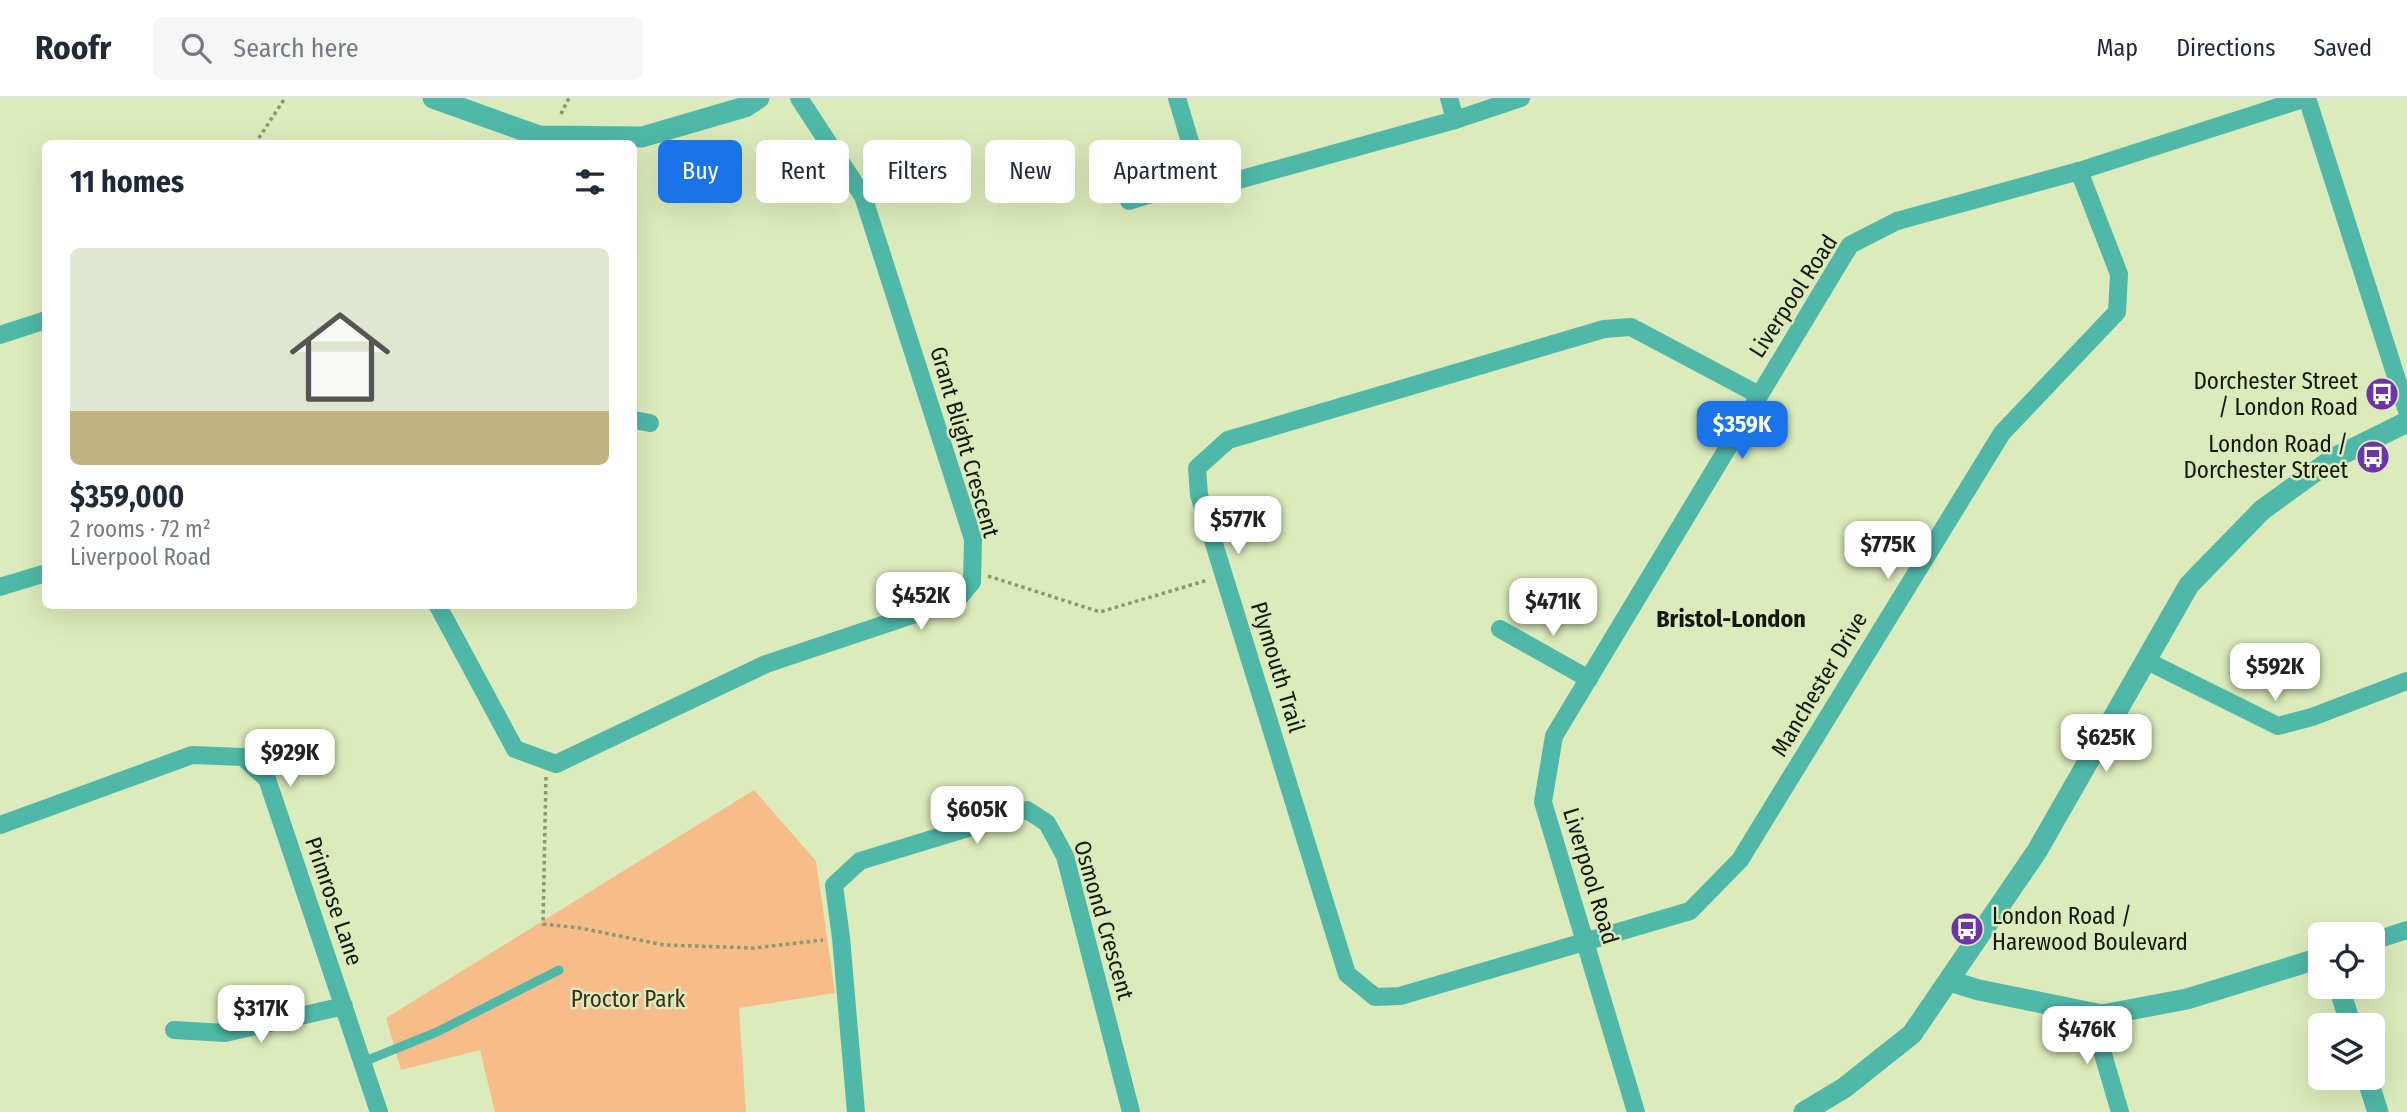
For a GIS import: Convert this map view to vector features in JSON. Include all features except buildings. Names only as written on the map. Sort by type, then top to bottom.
[{"type":"street","points":[[438,99],[538,140],[642,137],[745,107],[759,98]]},
{"type":"street","name":"Grant Blight Crescent","points":[[547,761],[556,764],[766,664],[957,600],[972,582],[973,540],[863,196],[799,98]]},
{"type":"street","points":[[1177,98],[1189,140]]},
{"type":"street","points":[[1449,98],[1455,120]]},
{"type":"street","points":[[1241,179],[1455,120],[1521,98]]},
{"type":"street","points":[[2307,98],[2407,411]]},
{"type":"street","name":"Liverpool Road","points":[[1636,1112],[1543,802],[1554,736],[1850,245],[1897,221],[2080,171],[2307,98]]},
{"type":"street","name":"Manchester Drive","points":[[1585,940],[1690,911],[1740,860],[2001,433],[2117,312],[2119,274],[2080,171]]},
{"type":"street","points":[[0,335],[42,321]]},
{"type":"street","name":"Plymouth Trail","points":[[1585,940],[1401,996],[1375,997],[1347,974],[1199,495],[1197,468],[1228,440],[1604,329],[1631,327],[1759,395]]},
{"type":"street","points":[[1812,1110],[1912,1034],[2037,851],[2189,585],[2262,510],[2334,458],[2407,422]]},
{"type":"street","points":[[0,587],[42,574]]},
{"type":"street","points":[[440,609],[515,749],[547,761]]},
{"type":"street","points":[[1500,629],[1590,679]]},
{"type":"street","points":[[2147,662],[2278,726],[2312,717],[2407,681]]},
{"type":"street","name":"Primrose Lane","points":[[0,825],[192,755],[243,757],[267,779],[379,1112]]},
{"type":"street","name":"Osmond Crescent","points":[[856,1112],[834,885],[860,861],[1027,810],[1047,823],[1065,856],[1130,1112]]},
{"type":"street","points":[[2385,937],[2407,930]]},
{"type":"street","points":[[1949,981],[1979,990],[2102,1015],[2187,999],[2308,962]]},
{"type":"street","points":[[174,1030],[225,1033],[344,1006]]},
{"type":"street","points":[[2102,1015],[2100,1044],[2120,1112]]},
{"type":"street","points":[[2371,1090],[2378,1112]]},
{"type":"lane","points":[[363,1062],[437,1032],[559,970]]},
{"type":"path","points":[[258,140],[285,98]]},
{"type":"path","points":[[561,114],[569,98]]},
{"type":"path","points":[[972,571],[1100,612],[1224,575]]},
{"type":"path","points":[[547,761],[543,925],[580,928],[664,945],[754,948],[841,938]]},
{"type":"green space","name":"Proctor Park","points":[[754,790],[816,861],[835,993],[739,1008],[746,1112],[495,1112],[480,1050],[401,1070],[386,1018]]},
{"type":"place","name":"Dorchester Street / London Road","points":[[2382,394]]},
{"type":"place","name":"London Road / Dorchester Street","points":[[2373,457]]},
{"type":"place","name":"London Road / Harewood Boulevard","points":[[1967,929]]},
{"type":"district","name":"Bristol-London","points":[[1731,619]]}]
